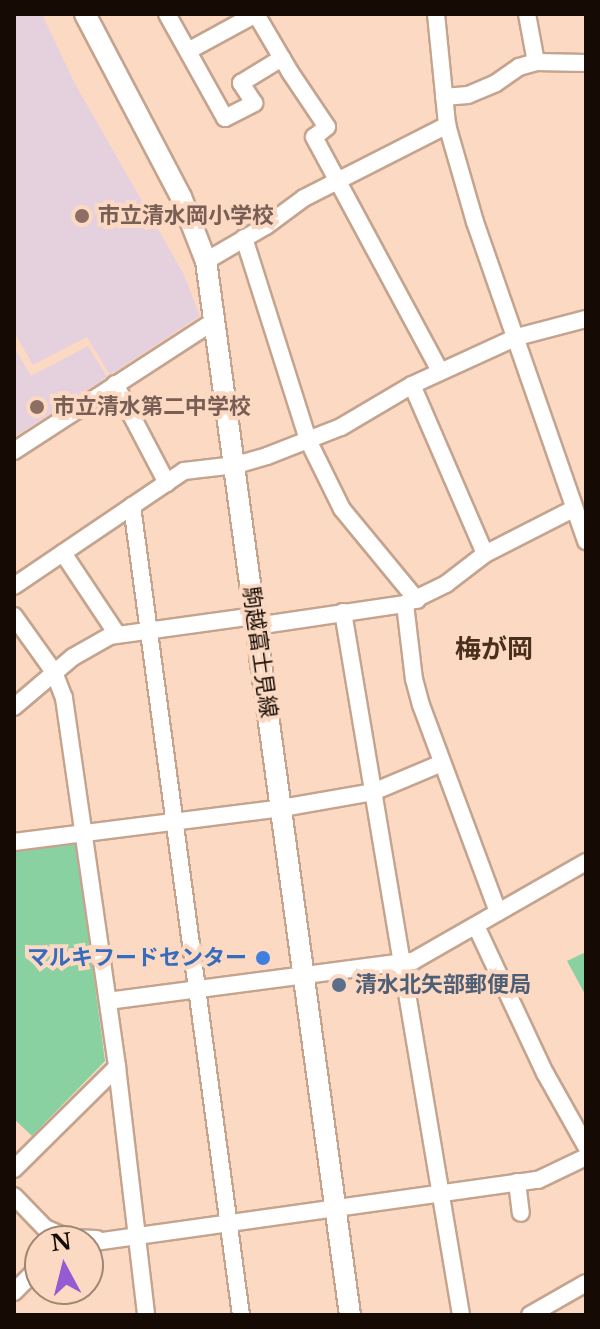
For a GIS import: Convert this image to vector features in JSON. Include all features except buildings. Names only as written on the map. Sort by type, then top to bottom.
[{"type":"main road","name":"駒越富士見線","points":[[85,14],[181,197],[206,261],[350,1315]]},
{"type":"street","points":[[167,14],[225,118],[254,103],[241,83],[282,58]]},
{"type":"street","points":[[188,51],[256,14],[327,127],[314,137],[440,371]]},
{"type":"street","points":[[436,14],[447,125],[475,222],[586,541]]},
{"type":"street","points":[[527,14],[536,62]]},
{"type":"street","points":[[444,97],[468,95],[496,83],[519,67],[536,62],[586,63]]},
{"type":"street","points":[[206,261],[304,198],[447,125]]},
{"type":"street","points":[[244,238],[308,440],[342,509],[411,602],[414,679],[440,764],[498,912]]},
{"type":"street","points":[[14,586],[184,471],[236,465],[308,440],[341,427],[440,371],[517,337],[586,319]]},
{"type":"street","points":[[14,451],[216,320]]},
{"type":"street","points":[[115,384],[167,483]]},
{"type":"street","points":[[412,385],[485,554]]},
{"type":"street","points":[[132,506],[241,1315]]},
{"type":"street","points":[[14,707],[91,645],[117,634],[343,612],[411,602],[446,584],[485,554],[573,509]]},
{"type":"street","points":[[63,553],[117,634]]},
{"type":"street","points":[[343,612],[461,1315]]},
{"type":"street","points":[[14,616],[54,672],[64,698],[117,1067],[146,1315]]},
{"type":"street","points":[[14,842],[282,808],[373,792],[440,764]]},
{"type":"street","points":[[108,1001],[403,963],[476,926],[586,862]]},
{"type":"street","points":[[476,926],[545,1073],[586,1146]]},
{"type":"street","points":[[14,1169],[117,1067]]},
{"type":"street","points":[[104,1240],[538,1180],[586,1157]]},
{"type":"street","points":[[517,1182],[521,1213]]},
{"type":"street","points":[[14,1196],[42,1225]]},
{"type":"street","points":[[530,1315],[586,1283]]},
{"type":"shaded area","name":"市立清水岡小学校","points":[[14,14],[42,14],[74,82],[183,273],[200,316],[110,375],[87,337],[33,365],[14,332]]},
{"type":"shaded area","name":"市立清水第二中学校","points":[[88,346],[107,377],[14,437],[14,347],[31,376]]},
{"type":"green space","points":[[76,841],[105,1061],[32,1136],[14,1119],[14,849]]},
{"type":"green space","points":[[586,952],[586,996],[567,961]]},
{"type":"place","name":"市立清水岡小学校","points":[[82,216]]},
{"type":"place","name":"市立清水第二中学校","points":[[37,407]]},
{"type":"place","name":"マルキフードセンター","points":[[263,958]]},
{"type":"place","name":"清水北矢部郵便局","points":[[339,985]]},
{"type":"district","name":"梅が岡","points":[[494,650]]}]
